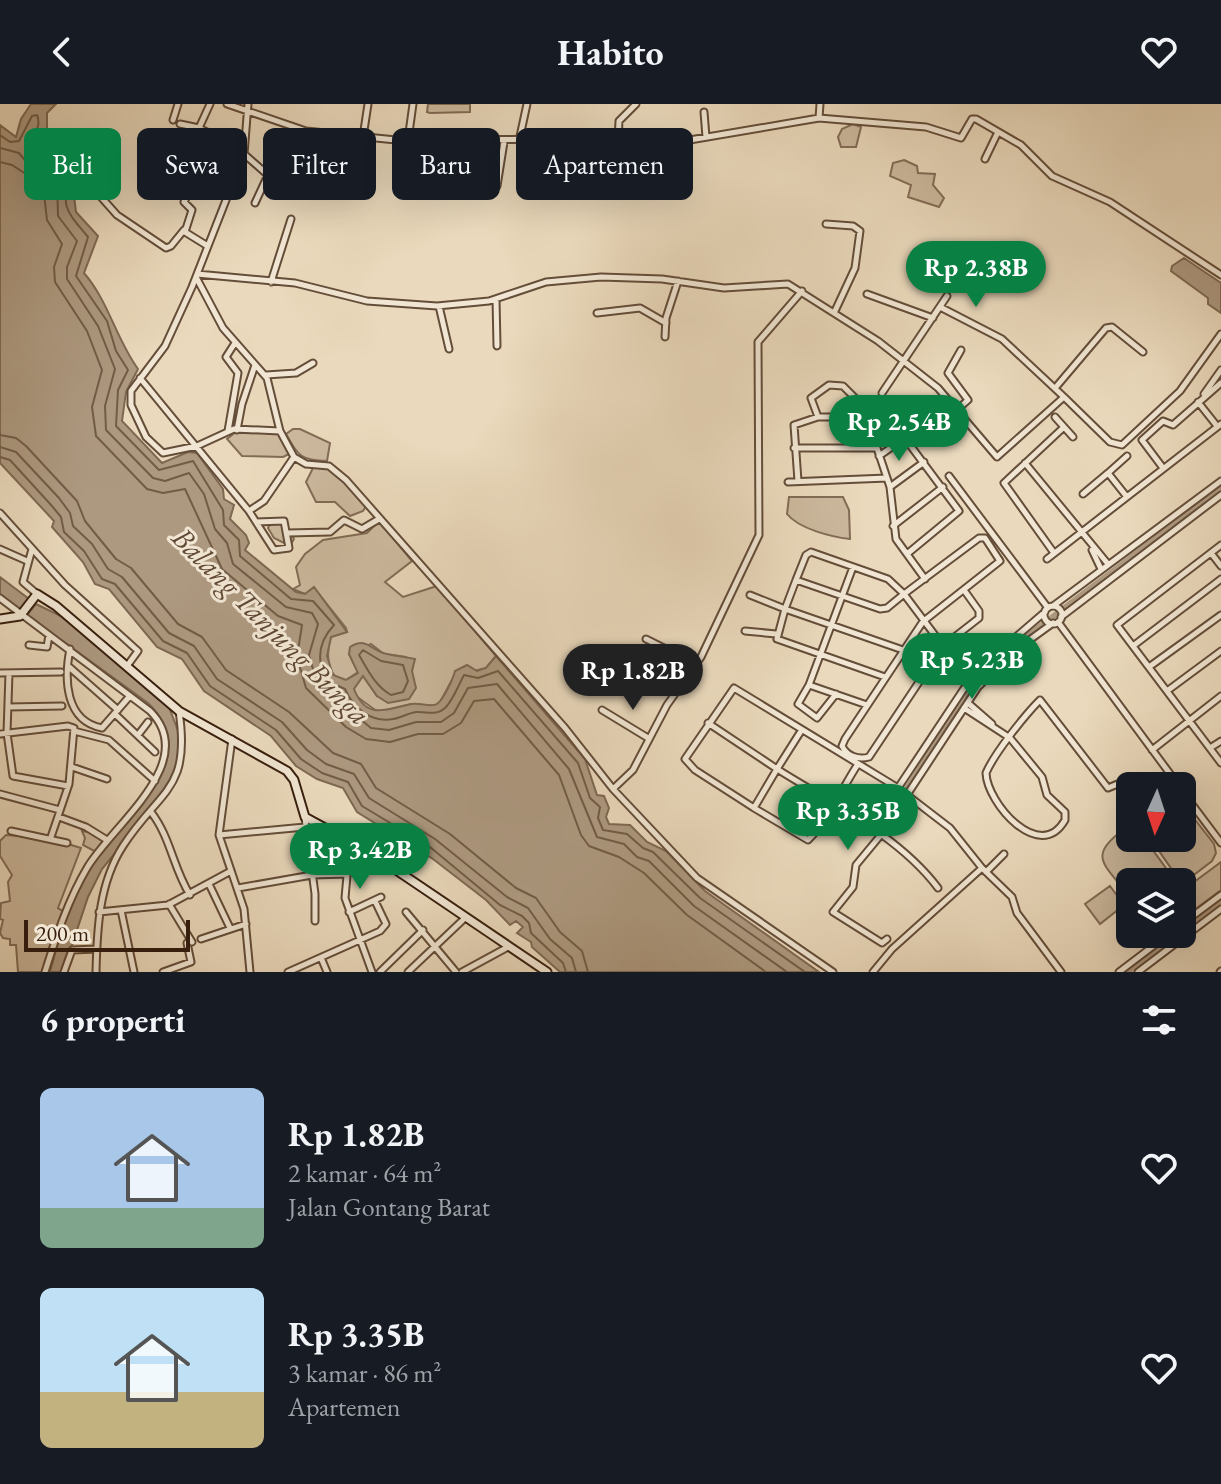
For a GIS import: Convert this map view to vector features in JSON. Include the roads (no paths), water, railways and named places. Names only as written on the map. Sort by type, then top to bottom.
[{"type":"street","points":[[173,120],[178,104]]},
{"type":"street","points":[[180,124],[199,128],[210,104]]},
{"type":"street","points":[[227,104],[246,113],[298,128]]},
{"type":"street","points":[[245,128],[248,104]]},
{"type":"street","points":[[364,128],[368,104]]},
{"type":"street","points":[[410,128],[413,104]]},
{"type":"street","points":[[522,128],[527,104]]},
{"type":"street","points":[[619,128],[619,120],[636,104]]},
{"type":"street","points":[[819,118],[820,104]]},
{"type":"street","points":[[704,112],[706,137]]},
{"type":"street","points":[[693,139],[819,118],[926,127],[961,138],[972,119],[976,119],[1021,145],[1052,176],[1110,202],[1221,275]]},
{"type":"street","points":[[985,159],[998,132]]},
{"type":"street","points":[[500,142],[516,141]]},
{"type":"street","points":[[500,167],[504,142]]},
{"type":"street","points":[[247,156],[268,175],[255,203]]},
{"type":"street","points":[[104,200],[117,215],[166,248],[184,230],[192,210],[185,200]]},
{"type":"street","points":[[225,200],[165,346],[131,391],[131,405],[146,437],[163,453],[197,446],[228,431],[280,431]]},
{"type":"street","points":[[271,282],[291,219]]},
{"type":"street","points":[[826,224],[853,226],[860,231],[855,268],[835,311]]},
{"type":"street","points":[[184,230],[187,235],[206,245]]},
{"type":"street","points":[[196,275],[295,283],[367,301],[439,306],[496,299],[559,281],[601,277],[678,281],[724,288],[782,283],[835,311],[941,390],[990,453],[1000,457],[1064,397]]},
{"type":"street","points":[[196,275],[218,320],[265,375],[272,389],[280,431],[294,457],[306,464],[335,469],[565,728],[613,789],[703,884],[833,972]]},
{"type":"street","points":[[665,337],[678,281]]},
{"type":"street","points":[[613,789],[633,770],[667,705],[696,664],[760,527],[756,460],[760,404],[758,342],[802,291]]},
{"type":"street","points":[[867,294],[933,318]]},
{"type":"street","points":[[882,393],[947,296]]},
{"type":"street","points":[[496,299],[497,346]]},
{"type":"street","points":[[439,306],[449,349]]},
{"type":"street","points":[[940,307],[1002,339],[1056,387],[1110,442],[1122,445],[1180,391],[1221,334]]},
{"type":"street","points":[[597,313],[640,308],[666,323]]},
{"type":"street","points":[[1056,387],[1106,328],[1112,327],[1143,352]]},
{"type":"street","points":[[228,431],[238,373],[226,357],[235,343]]},
{"type":"street","points":[[958,409],[968,400],[948,373],[961,350]]},
{"type":"street","points":[[265,375],[296,373],[313,363]]},
{"type":"street","points":[[237,430],[255,365]]},
{"type":"street","points":[[1200,400],[1221,370]]},
{"type":"street","points":[[140,378],[249,511],[256,522],[276,551],[289,548],[283,520],[256,522]]},
{"type":"street","points":[[1163,468],[1141,441],[1163,421],[1173,425],[1221,383]]},
{"type":"street","points":[[818,417],[812,396],[829,385],[838,384],[858,399],[890,487],[896,539],[925,579]]},
{"type":"street","points":[[1047,559],[1219,425],[1200,400]]},
{"type":"street","points":[[798,481],[794,425],[818,417],[866,417]]},
{"type":"street","points":[[1055,417],[1073,437]]},
{"type":"street","points":[[1054,553],[1005,488],[1008,477],[1064,427]]},
{"type":"street","points":[[879,456],[905,440],[943,487],[959,513],[907,554]]},
{"type":"street","points":[[794,448],[877,448]]},
{"type":"street","points":[[1083,494],[1127,456]]},
{"type":"street","points":[[249,511],[264,501],[294,457]]},
{"type":"street","points":[[890,487],[924,462]]},
{"type":"street","points":[[1025,463],[1079,534],[1108,564]]},
{"type":"street","points":[[1108,473],[1127,497]]},
{"type":"street","points":[[949,476],[1168,772]]},
{"type":"street","points":[[788,482],[887,478]]},
{"type":"street","points":[[894,812],[892,802],[898,788],[975,672],[1101,569],[1221,481]]},
{"type":"street","points":[[893,526],[943,487]]},
{"type":"street","points":[[887,939],[882,943],[833,912],[853,887],[856,865],[880,836],[966,705],[1002,662],[1221,495]]},
{"type":"street","points":[[0,513],[65,585],[138,651],[127,666]]},
{"type":"street","points":[[288,533],[330,532],[344,520],[362,529],[379,519]]},
{"type":"street","points":[[796,580],[884,609],[979,538],[985,538],[1000,561],[925,620],[903,650],[842,746],[860,758],[869,757],[876,749],[943,646],[979,618],[979,611],[964,590]]},
{"type":"street","points":[[1221,545],[1117,625],[1221,763]]},
{"type":"street","points":[[0,549],[27,561]]},
{"type":"street","points":[[32,549],[23,582],[35,597],[64,611],[179,711],[292,776],[305,817],[315,921]]},
{"type":"street","points":[[1092,549],[1101,569]]},
{"type":"street","points":[[885,677],[777,639],[785,609],[809,552],[893,581],[943,646]]},
{"type":"street","points":[[1211,553],[1221,566]]},
{"type":"street","points":[[836,694],[819,719],[798,705],[821,656],[853,567]]},
{"type":"street","points":[[1133,646],[1221,579]]},
{"type":"street","points":[[750,595],[903,650],[930,664]]},
{"type":"street","points":[[0,619],[20,615],[35,597]]},
{"type":"street","points":[[0,598],[156,717],[166,753],[155,781],[107,840],[76,887],[45,972]]},
{"type":"street","points":[[1049,610],[1057,620]]},
{"type":"street","points":[[1149,667],[1221,615]]},
{"type":"street","points":[[745,631],[776,634]]},
{"type":"street","points":[[29,645],[50,648],[49,635]]},
{"type":"street","points":[[646,639],[696,664]]},
{"type":"street","points":[[70,649],[67,666],[69,694],[76,712],[101,728],[129,697]]},
{"type":"street","points":[[1167,691],[1221,651]]},
{"type":"street","points":[[938,653],[958,664],[963,663],[975,672]]},
{"type":"street","points":[[958,664],[958,670],[969,679]]},
{"type":"street","points":[[67,666],[155,752]]},
{"type":"street","points":[[0,673],[61,672]]},
{"type":"street","points":[[9,673],[4,734],[13,776],[68,786]]},
{"type":"street","points":[[809,685],[867,705]]},
{"type":"street","points":[[858,764],[806,840],[695,770],[685,759],[735,688],[898,788],[950,828],[984,870],[1012,897],[1017,913],[1061,972]]},
{"type":"street","points":[[1152,750],[1221,696]]},
{"type":"street","points":[[966,705],[1010,738],[1046,786],[1047,795],[1065,812],[1065,820],[1058,830],[1047,836],[1022,830],[985,777],[990,764],[1010,738],[1041,700],[1108,788],[1116,785]]},
{"type":"street","points":[[8,707],[62,706]]},
{"type":"street","points":[[602,710],[648,738]]},
{"type":"street","points":[[96,972],[99,912],[122,847],[175,782],[183,757],[179,711]]},
{"type":"street","points":[[138,735],[148,722]]},
{"type":"street","points":[[708,723],[912,858],[938,888]]},
{"type":"street","points":[[4,734],[68,726],[74,731],[109,740],[155,781]]},
{"type":"street","points":[[51,837],[68,786],[74,731]]},
{"type":"street","points":[[754,808],[801,731]]},
{"type":"street","points":[[232,739],[219,835],[238,888],[246,924],[250,972]]},
{"type":"street","points":[[1210,748],[1221,741]]},
{"type":"street","points":[[72,767],[107,779]]},
{"type":"street","points":[[0,794],[60,814],[107,840]]},
{"type":"street","points":[[1196,809],[1221,843]]},
{"type":"street","points":[[151,812],[167,833],[178,874],[190,895]]},
{"type":"street","points":[[305,817],[421,886],[535,968],[547,972]]},
{"type":"street","points":[[219,835],[305,827]]},
{"type":"street","points":[[11,831],[51,837],[67,843]]},
{"type":"street","points":[[350,842],[345,898],[372,972]]},
{"type":"street","points":[[873,972],[892,949],[1004,854]]},
{"type":"street","points":[[99,912],[169,904],[231,871]]},
{"type":"street","points":[[238,888],[312,875],[347,874]]},
{"type":"street","points":[[209,884],[230,928]]},
{"type":"street","points":[[1196,914],[1221,895]]},
{"type":"street","points":[[288,972],[322,960],[386,926],[378,899],[349,912]]},
{"type":"street","points":[[163,972],[182,969],[191,961],[189,943],[169,904]]},
{"type":"street","points":[[1138,972],[1221,909]]},
{"type":"street","points":[[121,910],[134,972]]},
{"type":"street","points":[[406,912],[459,972],[508,947]]},
{"type":"street","points":[[408,972],[466,916]]},
{"type":"street","points":[[201,939],[246,924]]},
{"type":"street","points":[[380,972],[423,930]]},
{"type":"street","points":[[1119,972],[1151,948]]},
{"type":"street","points":[[64,972],[72,950],[97,949]]},
{"type":"street","points":[[322,960],[327,972]]},
{"type":"water","name":"Balang Tanjung Bunga","points":[[31,104],[56,104],[47,113],[47,128],[24,128],[24,200],[74,200],[76,212],[98,236],[84,273],[100,296],[138,369],[126,392],[122,421],[162,463],[188,452],[197,453],[223,489],[224,499],[234,505],[230,519],[246,535],[249,543],[245,550],[296,592],[305,594],[314,587],[347,632],[331,637],[327,656],[333,675],[346,680],[358,673],[349,654],[350,647],[365,644],[382,652],[415,659],[412,671],[416,688],[409,699],[388,703],[377,696],[363,676],[354,689],[365,706],[387,710],[415,704],[434,705],[445,693],[455,671],[467,665],[477,671],[486,668],[496,656],[585,759],[597,795],[604,796],[609,808],[606,817],[609,824],[630,825],[647,842],[666,851],[705,891],[819,972],[560,972],[532,947],[531,942],[517,933],[523,927],[516,921],[510,925],[486,900],[433,859],[357,812],[343,788],[317,779],[296,766],[271,736],[204,691],[182,659],[157,647],[109,589],[95,584],[83,562],[52,527],[54,521],[0,463],[0,125],[16,137],[21,119]]},
{"type":"water","points":[[1184,258],[1221,283],[1221,313],[1208,304],[1208,298],[1171,271],[1172,266]]},
{"type":"water","points":[[0,577],[29,599],[20,611],[0,594]]},
{"type":"water","points":[[36,604],[67,619],[169,707],[180,736],[179,761],[168,788],[102,869],[88,897],[63,972],[50,972],[64,921],[79,885],[98,854],[151,792],[163,770],[169,748],[165,726],[148,703],[27,615]]},
{"type":"waterway","points":[[908,787],[973,685],[992,663],[1221,489]]},
{"type":"waterway","points":[[1196,922],[1221,903]]},
{"type":"waterway","points":[[1127,972],[1160,948]]}]
